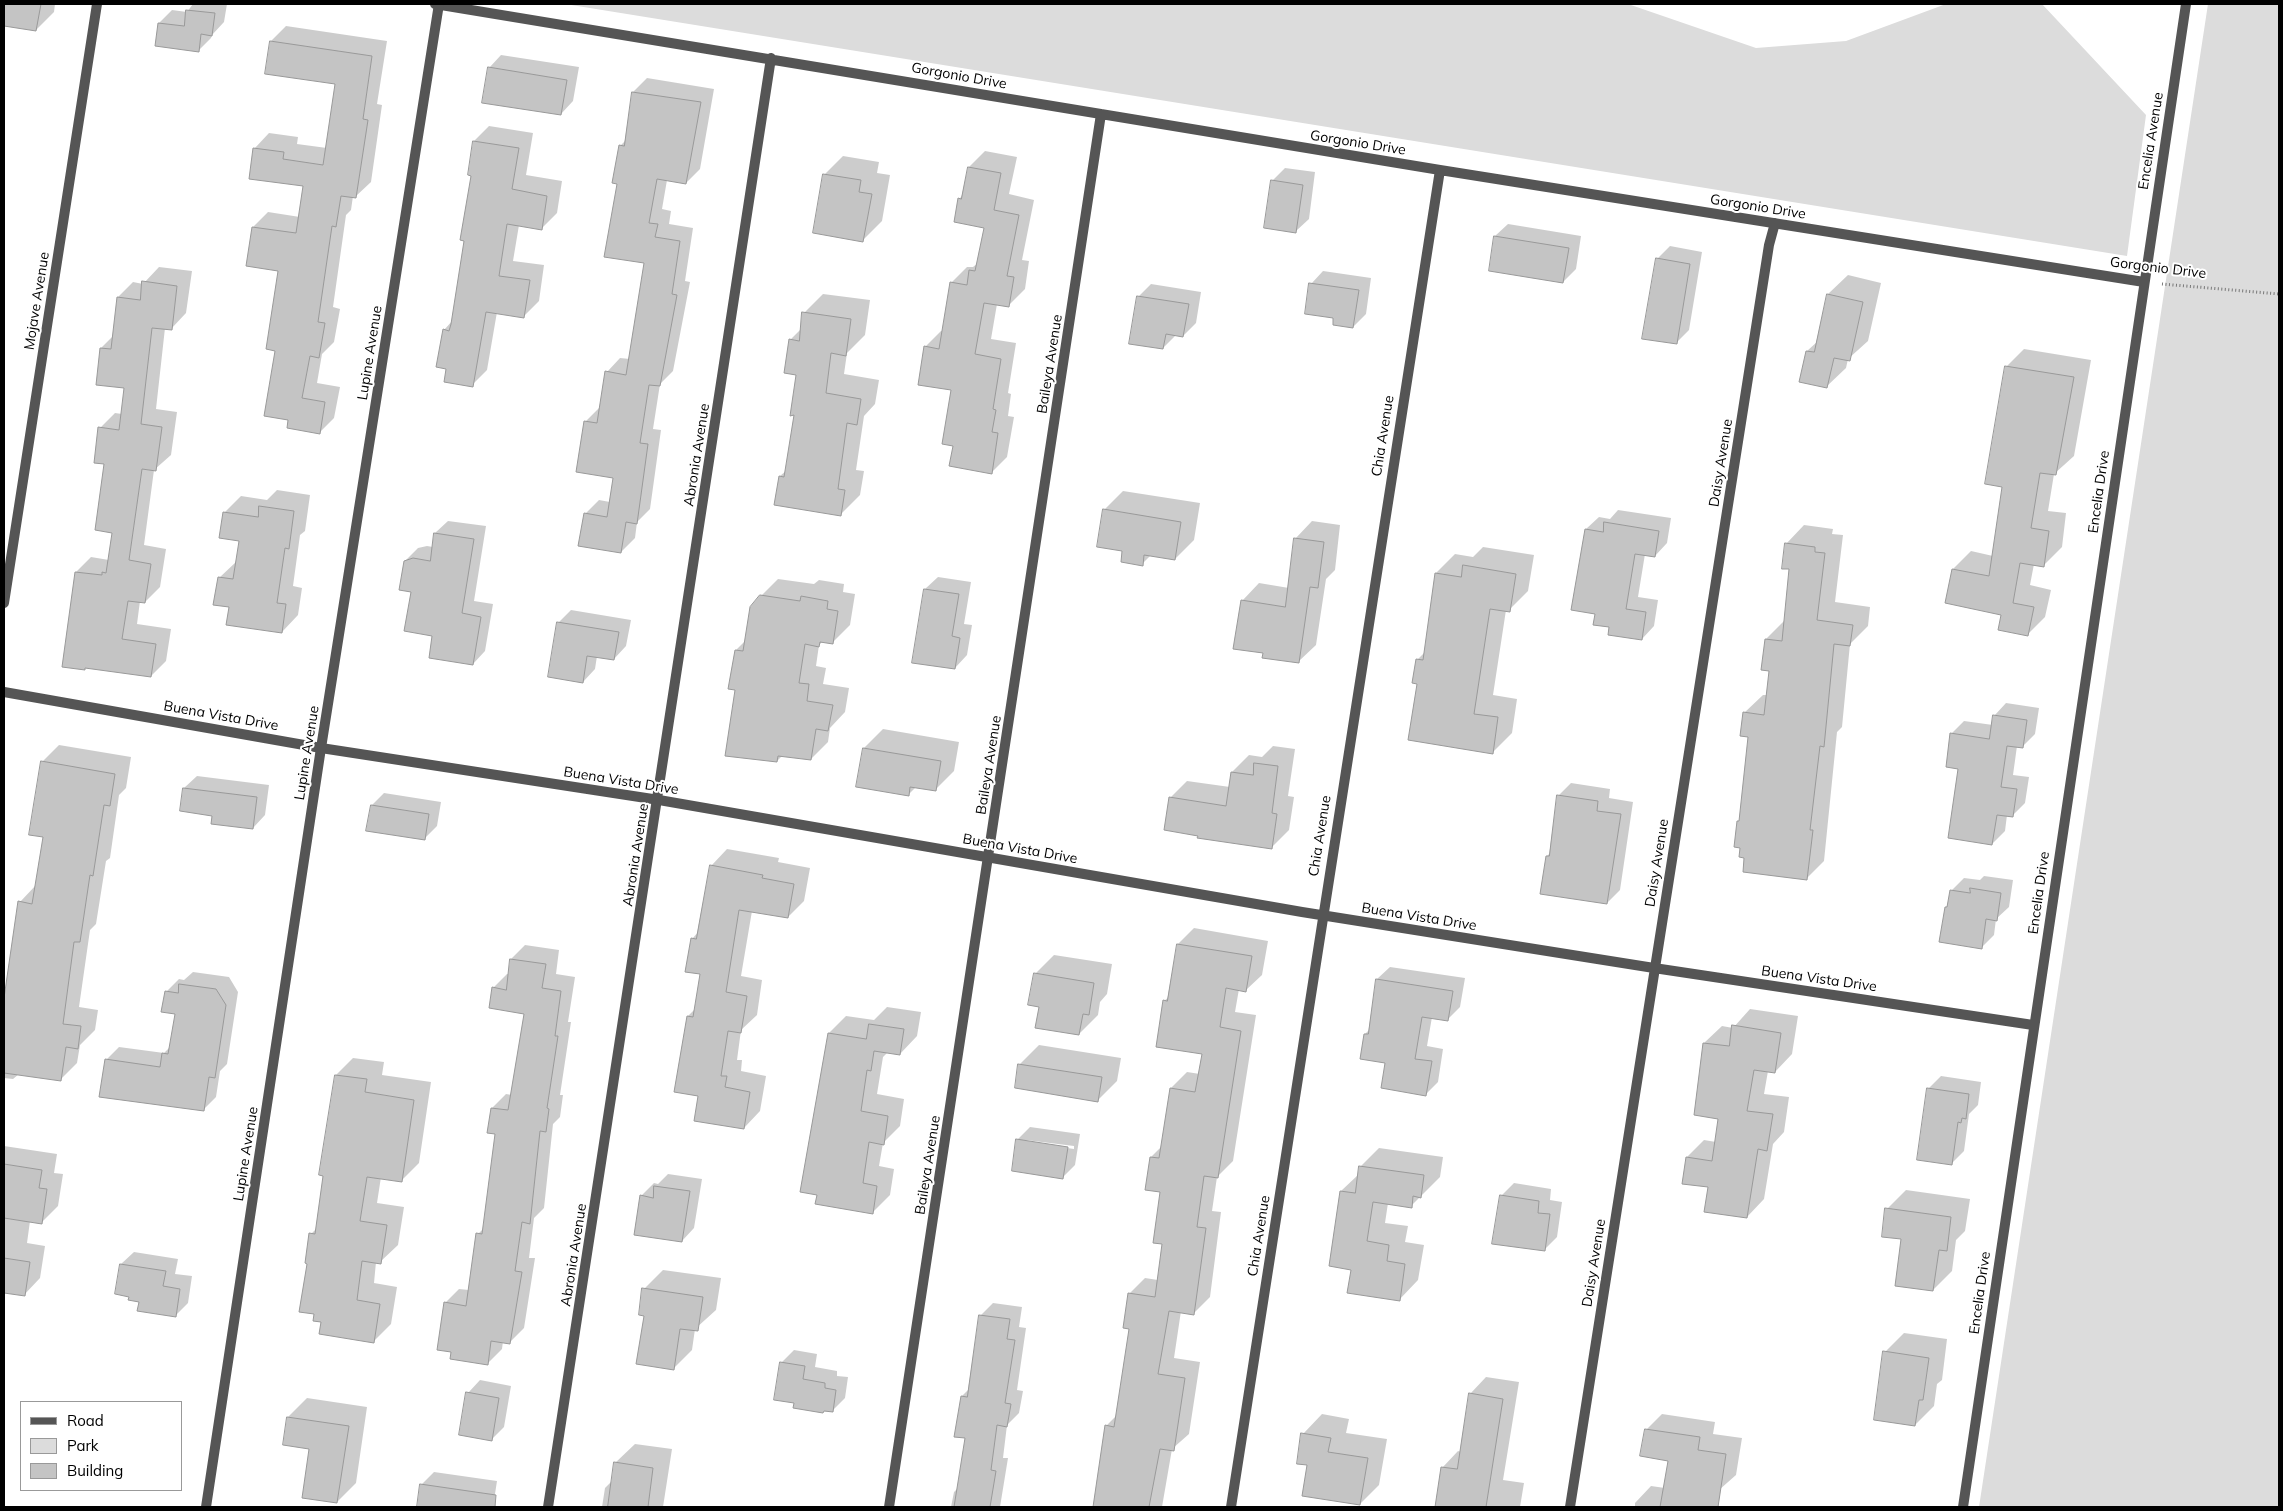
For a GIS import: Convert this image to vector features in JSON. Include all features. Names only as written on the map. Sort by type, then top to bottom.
[{"type":"street","name":"Mojave Avenue","points":[[4,603],[97,4]]},
{"type":"street","name":"Gorgonio Drive","points":[[435,4],[772,58],[1440,170],[2144,282]]},
{"type":"street","name":"Lupine Avenue","points":[[206,1507],[322,748],[439,4]]},
{"type":"street","name":"Encelia Avenue","points":[[2144,282],[2186,4]]},
{"type":"street","name":"Abronia Avenue","points":[[548,1507],[659,800],[772,58]]},
{"type":"street","name":"Baileya Avenue","points":[[889,1507],[1101,114]]},
{"type":"street","name":"Chia Avenue","points":[[1231,1507],[1322,915],[1440,170]]},
{"type":"street","name":"Daisy Avenue","points":[[1570,1507],[1654,968],[1768,254],[1775,223]]},
{"type":"street","name":"Encelia Drive","points":[[1963,1507],[2144,282]]},
{"type":"street","name":"Buena Vista Drive","points":[[4,692],[322,748],[659,800],[1322,915],[1654,968],[2033,1025]]},
{"type":"path","name":"Gorgonio Drive","points":[[2144,282],[2279,294]]},
{"type":"green space","points":[[565,4],[1628,4],[1756,48],[1846,41],[1946,4],[2042,4],[2146,115],[2127,256]]},
{"type":"green space","points":[[2208,4],[2279,4],[2279,1507],[1979,1507]]},
{"type":"building","points":[[4,4],[41,4],[36,31],[4,26]]},
{"type":"building","points":[[186,10],[215,13],[212,36],[201,34],[199,52],[155,46],[158,23],[184,26]]},
{"type":"building","points":[[270,41],[372,56],[363,119],[368,120],[356,198],[341,196],[336,227],[332,226],[318,322],[325,323],[319,358],[310,356],[302,398],[325,402],[320,434],[287,428],[288,420],[264,416],[275,351],[266,349],[278,271],[246,266],[252,227],[296,233],[303,186],[249,179],[253,148],[284,152],[283,159],[323,165],[335,84],[265,74]]},
{"type":"building","points":[[488,67],[567,80],[561,115],[482,103]]},
{"type":"building","points":[[632,92],[701,102],[686,184],[657,179],[649,223],[658,224],[655,237],[680,241],[672,294],[677,295],[660,386],[649,385],[640,443],[648,444],[637,524],[626,522],[621,553],[578,546],[584,513],[607,517],[613,478],[576,472],[584,421],[597,423],[605,371],[626,375],[644,263],[604,257],[617,184],[612,183],[619,145],[624,146]]},
{"type":"building","points":[[473,141],[519,148],[512,189],[547,196],[542,230],[507,224],[499,276],[530,280],[524,318],[486,312],[473,387],[444,382],[446,369],[436,367],[443,329],[449,331],[451,324],[464,241],[460,240],[471,176],[468,175]]},
{"type":"building","points":[[968,167],[1001,173],[994,210],[1019,215],[1007,276],[1014,277],[1009,307],[984,303],[975,354],[1001,359],[993,409],[996,410],[992,432],[998,433],[992,474],[949,466],[953,446],[942,444],[951,390],[918,385],[924,346],[939,349],[950,282],[967,285],[969,270],[975,271],[984,228],[954,222],[958,198],[961,199]]},
{"type":"building","points":[[823,174],[861,180],[859,192],[872,194],[863,242],[813,233]]},
{"type":"building","points":[[1271,180],[1303,185],[1296,233],[1264,228]]},
{"type":"building","points":[[1494,236],[1569,248],[1563,283],[1489,271]]},
{"type":"building","points":[[1656,258],[1690,264],[1677,344],[1642,339]]},
{"type":"building","points":[[142,281],[177,286],[172,330],[152,328],[141,424],[162,427],[156,471],[142,469],[129,560],[151,564],[145,603],[128,601],[122,639],[156,644],[151,677],[85,668],[85,670],[62,667],[75,572],[102,575],[102,572],[106,573],[112,533],[95,530],[104,464],[94,463],[98,427],[119,430],[124,388],[96,385],[100,348],[111,349],[117,297],[140,300]]},
{"type":"building","points":[[1309,283],[1359,290],[1353,328],[1333,325],[1333,318],[1305,314]]},
{"type":"building","points":[[1827,294],[1863,302],[1850,361],[1834,358],[1827,388],[1799,382],[1806,351],[1814,352]]},
{"type":"building","points":[[1137,296],[1189,304],[1183,337],[1166,334],[1163,349],[1129,344]]},
{"type":"building","points":[[802,312],[851,319],[846,356],[831,353],[826,393],[861,399],[857,425],[847,423],[838,489],[845,490],[841,516],[774,505],[779,476],[784,477],[794,415],[790,416],[796,375],[784,373],[789,339],[799,341]]},
{"type":"building","points":[[2005,366],[2074,377],[2056,475],[2040,473],[2031,528],[2049,531],[2044,567],[2020,563],[2013,603],[2034,607],[2028,636],[1998,630],[2001,615],[1945,603],[1952,569],[1989,576],[2002,487],[1985,484]]},
{"type":"building","points":[[259,506],[294,511],[289,549],[285,548],[277,603],[286,604],[282,633],[226,625],[229,607],[213,605],[218,577],[233,579],[239,541],[219,538],[223,512],[258,517]]},
{"type":"building","points":[[1103,509],[1181,522],[1175,560],[1144,555],[1143,566],[1121,562],[1122,551],[1097,547]]},
{"type":"building","points":[[1604,522],[1659,531],[1655,557],[1635,554],[1626,609],[1646,612],[1642,640],[1608,635],[1609,627],[1593,625],[1595,614],[1571,610],[1585,529],[1603,532]]},
{"type":"building","points":[[434,533],[474,539],[462,613],[481,617],[473,665],[429,658],[432,636],[404,631],[411,592],[399,590],[404,561],[413,558],[430,561]]},
{"type":"building","points":[[1294,538],[1324,542],[1318,588],[1310,587],[1299,663],[1262,658],[1263,653],[1233,649],[1241,600],[1285,607]]},
{"type":"building","points":[[1785,543],[1815,547],[1815,552],[1825,553],[1817,620],[1853,625],[1850,646],[1834,644],[1824,747],[1820,746],[1810,830],[1813,830],[1807,880],[1743,872],[1744,858],[1739,857],[1740,848],[1734,847],[1737,821],[1739,821],[1748,737],[1740,736],[1743,712],[1764,715],[1769,671],[1761,670],[1765,639],[1782,641],[1789,569],[1782,569]]},
{"type":"building","points":[[1463,565],[1516,574],[1510,612],[1490,609],[1474,714],[1498,717],[1493,754],[1408,740],[1417,684],[1412,683],[1416,659],[1423,660],[1435,573],[1461,577]]},
{"type":"building","points":[[924,589],[959,594],[952,636],[960,638],[955,669],[912,663]]},
{"type":"building","points":[[760,595],[800,601],[801,596],[828,601],[827,609],[838,611],[833,644],[820,642],[819,647],[805,644],[799,683],[809,684],[807,701],[833,705],[828,731],[816,729],[811,760],[778,756],[777,762],[725,756],[735,690],[728,689],[735,650],[743,651],[750,607]]},
{"type":"building","points":[[557,622],[619,632],[614,660],[587,656],[583,683],[548,677]]},
{"type":"building","points":[[1993,715],[2027,720],[2023,748],[2007,746],[2001,787],[2017,789],[2013,817],[1997,815],[1992,845],[1948,838],[1958,769],[1946,767],[1950,733],[1989,739]]},
{"type":"building","points":[[863,748],[941,761],[936,791],[910,787],[909,796],[856,787]]},
{"type":"building","points":[[41,761],[115,774],[110,806],[104,805],[93,876],[90,875],[80,942],[74,942],[63,1024],[81,1026],[78,1049],[66,1047],[61,1081],[4,1073],[4,998],[18,901],[32,904],[43,837],[29,835]]},
{"type":"building","points":[[1254,763],[1278,766],[1272,813],[1277,814],[1272,849],[1197,838],[1198,836],[1164,830],[1169,797],[1226,806],[1231,772],[1253,775]]},
{"type":"building","points":[[183,788],[257,797],[253,829],[211,824],[212,816],[180,811]]},
{"type":"building","points":[[1557,795],[1598,801],[1597,811],[1621,814],[1607,904],[1540,894],[1546,856],[1549,856]]},
{"type":"building","points":[[371,805],[429,814],[425,840],[366,831]]},
{"type":"building","points":[[710,865],[763,875],[762,878],[794,884],[788,918],[739,910],[726,992],[747,996],[741,1033],[728,1031],[721,1076],[727,1076],[725,1087],[750,1092],[744,1129],[694,1121],[698,1096],[674,1092],[687,1016],[693,1017],[700,974],[685,972],[691,938],[696,939]]},
{"type":"building","points":[[1970,888],[2001,893],[1997,921],[1986,919],[1982,949],[1939,942],[1950,890],[1970,893]]},
{"type":"building","points":[[1177,944],[1252,956],[1246,992],[1226,988],[1220,1027],[1241,1031],[1218,1178],[1204,1176],[1197,1227],[1206,1228],[1194,1315],[1169,1311],[1158,1374],[1185,1378],[1174,1451],[1160,1449],[1149,1507],[1093,1507],[1105,1425],[1114,1427],[1129,1329],[1123,1328],[1128,1293],[1155,1297],[1162,1244],[1153,1243],[1160,1192],[1145,1190],[1150,1157],[1159,1158],[1170,1088],[1195,1092],[1202,1054],[1156,1047],[1163,1000],[1167,1001]]},
{"type":"building","points":[[510,959],[546,964],[542,988],[561,991],[555,1036],[558,1036],[547,1108],[549,1109],[546,1132],[540,1131],[530,1224],[522,1222],[515,1271],[522,1272],[510,1344],[491,1341],[488,1365],[450,1359],[451,1352],[437,1350],[444,1302],[466,1306],[476,1233],[482,1234],[495,1134],[487,1133],[491,1108],[508,1110],[524,1014],[489,1008],[492,987],[506,990]]},
{"type":"building","points":[[1034,973],[1094,983],[1089,1015],[1083,1014],[1079,1035],[1035,1028],[1039,1007],[1028,1005]]},
{"type":"building","points":[[1376,979],[1453,991],[1448,1021],[1422,1017],[1415,1059],[1432,1061],[1426,1096],[1381,1088],[1385,1063],[1360,1059],[1364,1034],[1368,1034]]},
{"type":"building","points":[[179,984],[216,989],[226,1005],[215,1078],[209,1077],[204,1111],[99,1097],[105,1059],[160,1067],[162,1053],[168,1054],[175,1014],[161,1012],[165,991],[178,993]]},
{"type":"building","points":[[869,1024],[904,1029],[900,1055],[874,1051],[871,1071],[867,1070],[861,1111],[888,1116],[884,1145],[869,1142],[863,1183],[877,1186],[873,1214],[815,1204],[817,1195],[800,1192],[828,1033],[866,1039]]},
{"type":"building","points":[[1732,1025],[1781,1033],[1775,1073],[1754,1070],[1747,1111],[1773,1114],[1767,1151],[1758,1149],[1747,1218],[1704,1212],[1708,1187],[1682,1184],[1686,1157],[1712,1161],[1718,1119],[1694,1115],[1703,1043],[1729,1046]]},
{"type":"building","points":[[1018,1064],[1102,1077],[1098,1102],[1015,1088]]},
{"type":"building","points":[[335,1075],[367,1079],[365,1092],[414,1100],[402,1182],[367,1177],[360,1221],[387,1225],[381,1264],[362,1261],[357,1300],[380,1304],[374,1343],[319,1334],[321,1322],[313,1321],[314,1314],[299,1312],[307,1264],[305,1263],[309,1233],[315,1234],[323,1176],[319,1175]]},
{"type":"building","points":[[1927,1088],[1969,1094],[1966,1119],[1962,1118],[1961,1123],[1958,1122],[1952,1165],[1917,1160]]},
{"type":"building","points":[[1016,1139],[1068,1147],[1063,1179],[1012,1171]]},
{"type":"building","points":[[4,1164],[42,1170],[39,1188],[47,1189],[42,1224],[4,1218]]},
{"type":"building","points":[[1359,1166],[1424,1175],[1421,1198],[1413,1196],[1412,1208],[1373,1202],[1367,1241],[1389,1245],[1387,1261],[1405,1264],[1400,1301],[1347,1293],[1351,1270],[1329,1266],[1340,1191],[1355,1193]]},
{"type":"building","points":[[654,1186],[690,1191],[682,1242],[634,1235],[640,1195],[653,1198]]},
{"type":"building","points":[[1500,1195],[1539,1201],[1538,1213],[1550,1214],[1545,1251],[1492,1244]]},
{"type":"building","points":[[1885,1208],[1951,1217],[1947,1251],[1939,1250],[1933,1291],[1895,1286],[1901,1239],[1882,1237]]},
{"type":"building","points":[[4,1258],[30,1262],[25,1296],[4,1293]]},
{"type":"building","points":[[120,1264],[166,1271],[163,1286],[180,1289],[176,1317],[137,1311],[139,1302],[128,1300],[129,1297],[115,1294]]},
{"type":"building","points":[[642,1288],[703,1297],[698,1331],[680,1329],[674,1370],[636,1364],[644,1316],[639,1315]]},
{"type":"building","points":[[979,1315],[1010,1319],[1007,1339],[1015,1340],[1005,1403],[1011,1404],[1007,1427],[997,1425],[991,1470],[996,1471],[990,1507],[954,1507],[965,1438],[954,1437],[961,1396],[967,1397]]},
{"type":"building","points":[[1883,1351],[1929,1358],[1923,1400],[1919,1400],[1915,1426],[1874,1420]]},
{"type":"building","points":[[780,1362],[805,1366],[803,1379],[825,1383],[825,1388],[836,1390],[833,1412],[824,1411],[823,1413],[793,1408],[794,1403],[774,1400]]},
{"type":"building","points":[[466,1392],[499,1398],[492,1441],[459,1435]]},
{"type":"building","points":[[1469,1393],[1503,1399],[1486,1507],[1435,1507],[1441,1467],[1457,1469]]},
{"type":"building","points":[[287,1417],[349,1426],[337,1503],[302,1498],[309,1449],[283,1445]]},
{"type":"building","points":[[1645,1429],[1700,1437],[1698,1450],[1726,1454],[1718,1507],[1660,1507],[1668,1461],[1640,1456]]},
{"type":"building","points":[[1301,1433],[1331,1438],[1328,1452],[1368,1458],[1360,1505],[1302,1496],[1307,1465],[1297,1464]]},
{"type":"building","points":[[614,1462],[653,1468],[648,1507],[608,1507]]},
{"type":"building","points":[[420,1484],[496,1495],[495,1507],[417,1507]]}]
